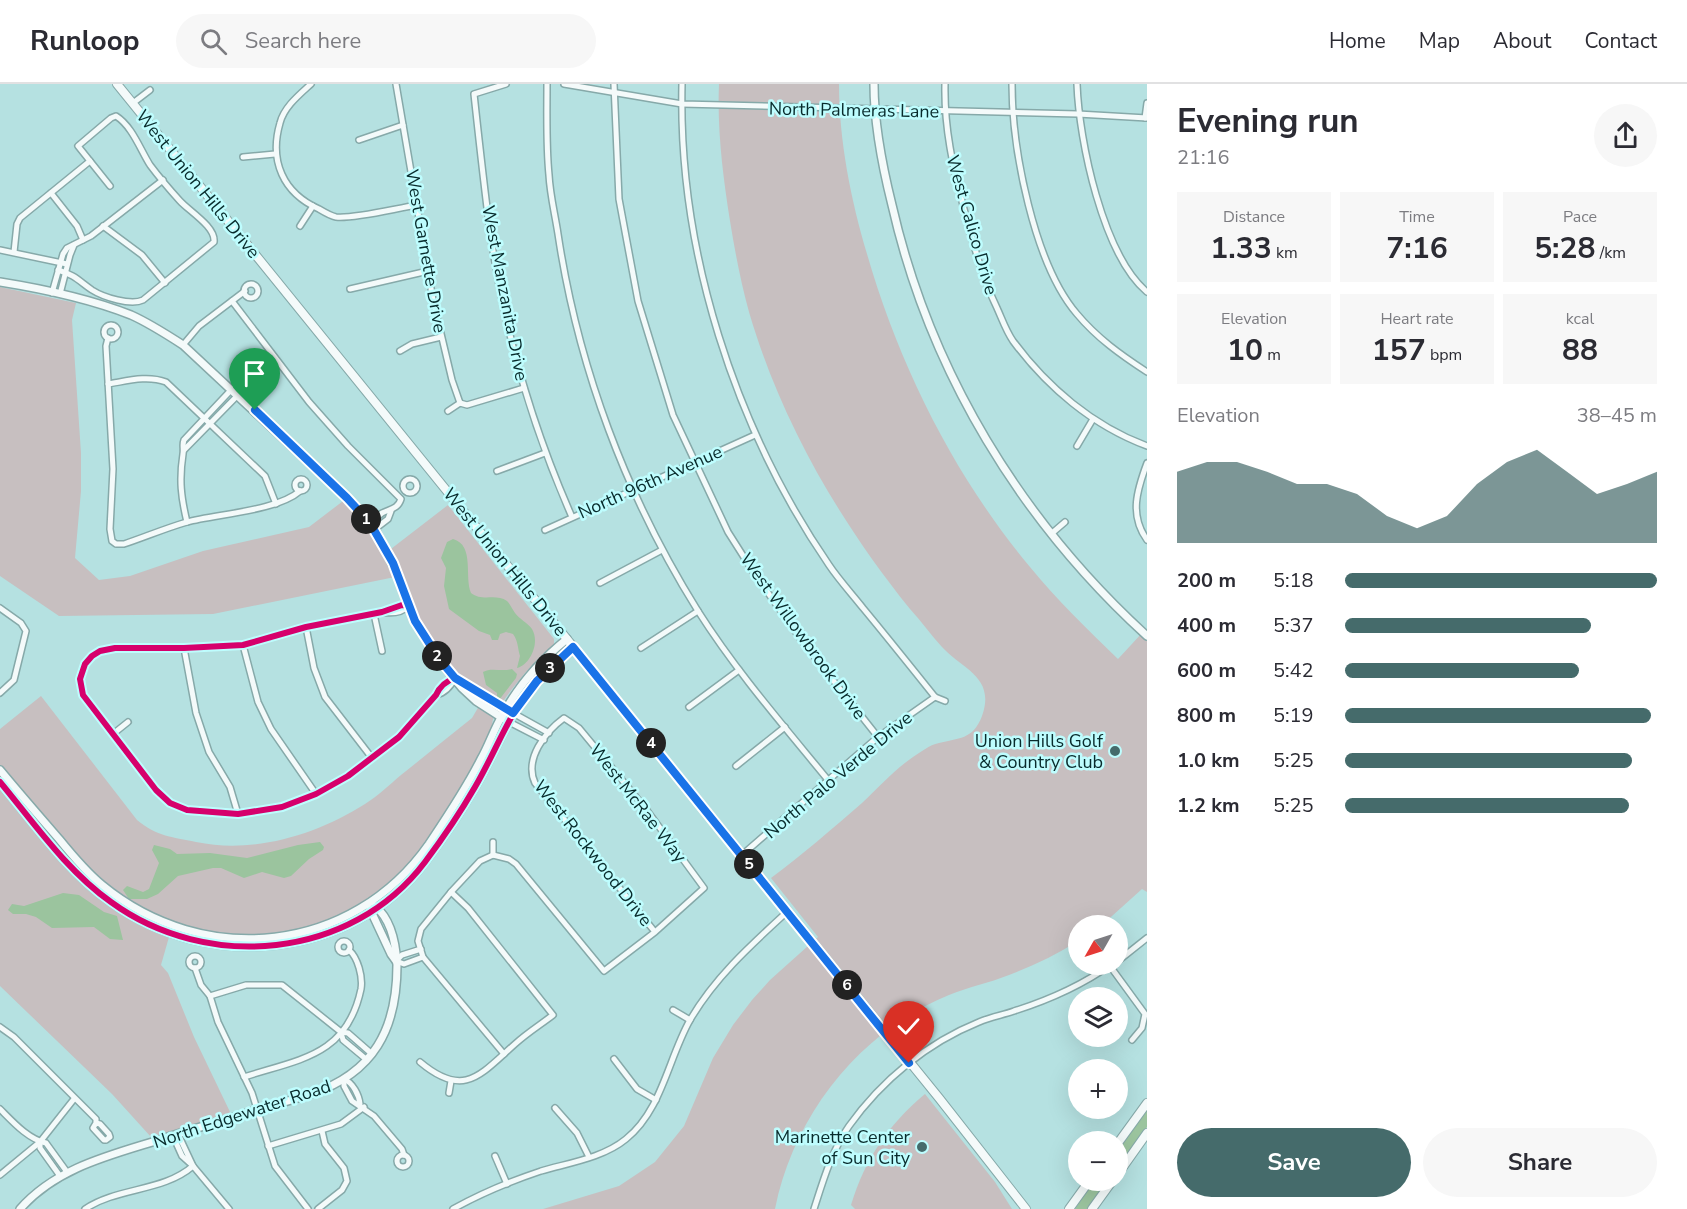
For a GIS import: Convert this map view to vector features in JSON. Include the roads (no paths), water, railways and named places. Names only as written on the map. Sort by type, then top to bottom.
[{"type":"main road","name":"West Union Hills Drive","points":[[117,84],[788,911],[1026,1209]]},
{"type":"main road","points":[[1127,1131],[1147,1103]]},
{"type":"main road","points":[[1128,1160],[1147,1133]]},
{"type":"main road","points":[[1069,1209],[1082,1191]]},
{"type":"main road","points":[[1092,1209],[1105,1191]]},
{"type":"street","points":[[311,84],[292,101],[280,122],[275,154],[282,178],[297,196],[335,217],[418,205]]},
{"type":"street","name":"West Garnette Drive","points":[[396,84],[441,337],[459,403]]},
{"type":"street","name":"West Manzanita Drive","points":[[506,84],[474,94],[490,232],[524,388],[545,453],[572,517]]},
{"type":"street","points":[[547,84],[549,175],[566,289],[593,385],[632,490],[662,550],[698,611],[739,669],[828,780]]},
{"type":"street","name":"North Palmeras Lane","points":[[564,84],[682,104],[1078,114],[1146,118]]},
{"type":"street","name":"West Willowbrook Drive","points":[[614,84],[619,200],[638,301],[673,415],[728,532],[754,573],[802,641],[878,737]]},
{"type":"street","points":[[682,84],[687,184],[701,267],[721,345],[755,435],[791,503],[830,566],[934,697],[945,701]]},
{"type":"street","points":[[874,84],[874,109],[883,169],[897,230],[914,286],[938,347],[974,420],[1002,466],[1051,534],[1098,588],[1147,636]]},
{"type":"street","name":"West Calico Drive","points":[[945,84],[945,112],[950,158],[987,287],[1012,339],[1055,388],[1093,419],[1126,438],[1147,446]]},
{"type":"street","points":[[1011,84],[1012,114],[1031,213],[1055,279],[1075,312],[1101,340],[1147,372]]},
{"type":"street","points":[[1077,84],[1078,114],[1089,165],[1116,251],[1135,282],[1147,292]]},
{"type":"street","points":[[133,103],[150,90]]},
{"type":"street","points":[[1146,118],[1147,104]]},
{"type":"street","points":[[58,270],[79,279],[94,292],[133,304],[143,300],[214,242],[215,239],[201,219],[181,203],[150,164],[140,144],[116,116],[78,146],[110,186]]},
{"type":"street","points":[[359,140],[403,125]]},
{"type":"street","points":[[243,157],[275,154]]},
{"type":"street","points":[[14,252],[20,218],[90,161]]},
{"type":"street","points":[[56,294],[65,272],[65,251],[103,226],[163,180]]},
{"type":"street","points":[[51,193],[77,226],[83,240]]},
{"type":"street","points":[[300,226],[313,206]]},
{"type":"street","points":[[103,226],[142,255],[165,283]]},
{"type":"street","points":[[0,250],[64,263]]},
{"type":"street","points":[[56,294],[58,270],[64,263]]},
{"type":"street","points":[[350,289],[428,271]]},
{"type":"street","points":[[0,282],[56,294],[131,315],[183,345],[347,498],[372,526],[396,570],[409,606],[428,643],[455,678],[476,701],[544,740],[549,733],[455,678]]},
{"type":"street","points":[[183,345],[199,327],[245,291]]},
{"type":"street","points":[[232,301],[309,402],[400,499]]},
{"type":"street","points":[[400,351],[412,344],[441,337]]},
{"type":"street","points":[[108,338],[106,346],[113,469],[110,529],[112,541],[116,544],[124,544],[187,522],[276,504],[300,491]]},
{"type":"street","points":[[108,384],[142,379],[158,379],[166,382],[265,476],[276,504]]},
{"type":"street","points":[[448,411],[459,403],[467,405],[524,388]]},
{"type":"street","points":[[187,522],[181,502],[180,482],[184,450],[182,445],[184,440],[232,389]]},
{"type":"street","points":[[184,450],[238,395]]},
{"type":"street","points":[[1077,446],[1093,419]]},
{"type":"street","name":"North 96th Avenue","points":[[545,530],[755,435]]},
{"type":"street","points":[[497,471],[545,453]]},
{"type":"street","points":[[1147,463],[1139,485],[1136,503],[1139,526],[1147,540]]},
{"type":"street","points":[[372,526],[384,512],[392,511],[405,490]]},
{"type":"street","points":[[1051,534],[1065,522]]},
{"type":"street","points":[[600,583],[662,550]]},
{"type":"street","points":[[409,606],[402,605],[374,614],[306,627],[243,645],[115,648],[100,651],[85,664],[80,680],[83,695],[156,790],[170,803],[187,810],[238,814],[282,807],[331,787],[399,737],[436,695],[452,685],[455,678]]},
{"type":"street","points":[[0,608],[21,623],[26,631],[14,680],[0,693]]},
{"type":"street","points":[[641,648],[698,611]]},
{"type":"street","points":[[374,614],[382,651]]},
{"type":"street","points":[[306,627],[315,668],[325,697],[372,758]]},
{"type":"street","points":[[373,907],[424,851],[468,782],[501,716],[538,665],[567,639]]},
{"type":"street","points":[[243,645],[258,702],[271,729],[316,794]]},
{"type":"street","points":[[0,770],[4,783],[49,834],[89,874],[127,903],[159,921],[203,935],[244,940],[294,935],[373,907],[401,888],[423,864],[476,786],[513,713],[537,681],[573,647]]},
{"type":"street","points":[[184,648],[196,713],[209,752],[230,787],[238,814]]},
{"type":"street","points":[[689,707],[739,669]]},
{"type":"street","name":"North Palo Verde Drive","points":[[742,855],[802,806],[878,737],[934,697]]},
{"type":"street","name":"West McRae Way","points":[[549,733],[564,718],[579,728],[646,809],[704,888],[655,932]]},
{"type":"street","points":[[113,734],[128,722]]},
{"type":"street","points":[[736,766],[784,727]]},
{"type":"street","name":"West Rockwood Drive","points":[[544,740],[532,760],[531,775],[535,783],[655,932]]},
{"type":"street","points":[[493,842],[493,855]]},
{"type":"street","points":[[504,1054],[423,957],[418,940],[421,929],[451,891],[480,861],[493,855],[509,859],[516,864],[604,971],[655,932]]},
{"type":"street","points":[[420,1062],[435,1074],[451,1081],[473,1078],[553,1015],[468,908],[451,891]]},
{"type":"street","name":"North Edgewater Road","points":[[20,1209],[44,1187],[63,1174],[97,1159],[326,1089],[344,1079],[369,1057],[389,1024],[395,1005],[396,961],[391,954],[373,907]]},
{"type":"street","points":[[453,1209],[507,1184],[589,1156],[624,1141],[640,1126],[656,1100],[671,1059],[690,1020],[739,957],[788,911]]},
{"type":"street","points":[[1128,953],[1147,938]]},
{"type":"street","points":[[420,949],[402,955],[396,961],[404,964],[423,957]]},
{"type":"street","points":[[244,1077],[302,1060],[336,1040],[357,1004],[362,984],[354,954],[349,950]]},
{"type":"street","points":[[195,968],[201,985],[210,996],[218,1023],[258,1110],[275,1166],[308,1209]]},
{"type":"street","points":[[814,1209],[829,1164],[849,1126],[885,1084],[909,1063],[954,1033],[981,1021],[1061,995],[1094,975]]},
{"type":"street","points":[[1118,975],[1145,1014],[1142,1028],[1132,1040]]},
{"type":"street","points":[[210,996],[246,985],[282,985],[341,1032],[348,1033],[369,1057]]},
{"type":"street","points":[[673,1010],[690,1020]]},
{"type":"street","points":[[0,1027],[14,1037],[96,1119],[96,1123]]},
{"type":"street","points":[[614,1059],[637,1089],[656,1100]]},
{"type":"street","points":[[344,1079],[344,1086],[352,1101],[362,1106],[387,1130],[404,1155]]},
{"type":"street","points":[[449,1093],[451,1081]]},
{"type":"street","points":[[0,1175],[40,1142],[74,1099]]},
{"type":"street","points":[[268,1146],[341,1124],[362,1106]]},
{"type":"street","points":[[555,1108],[577,1134],[589,1156]]},
{"type":"street","points":[[0,1109],[21,1129],[40,1142],[46,1143],[63,1174]]},
{"type":"street","points":[[318,1209],[342,1190],[347,1181],[344,1168],[325,1144],[322,1131]]},
{"type":"street","points":[[175,1135],[193,1166],[229,1209]]},
{"type":"street","points":[[495,1156],[507,1184]]},
{"type":"street","points":[[85,1209],[124,1193],[184,1174],[193,1166]]},
{"type":"place","name":"Union Hills Golf & Country Club","points":[[1115,751]]},
{"type":"place","name":"Marinette Center of Sun City","points":[[922,1147]]}]
